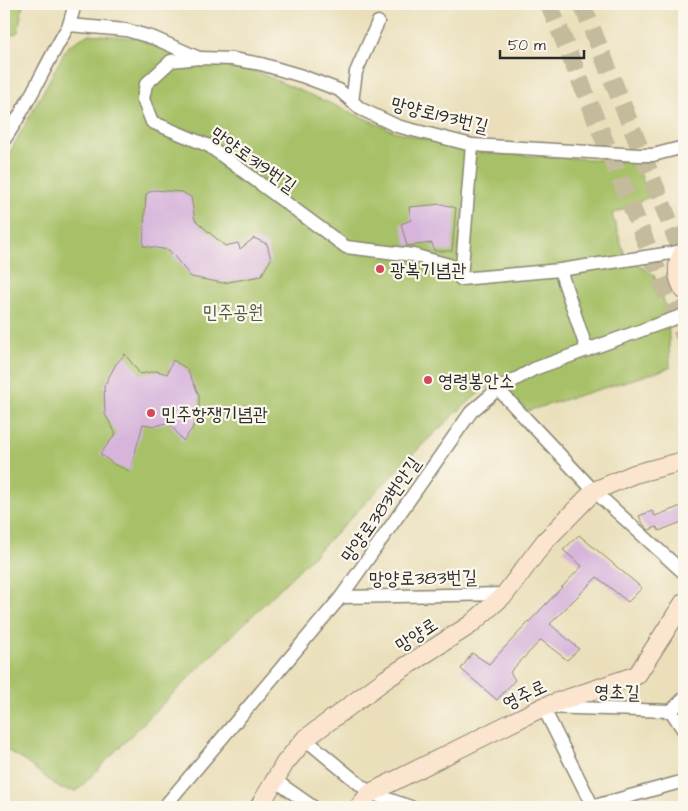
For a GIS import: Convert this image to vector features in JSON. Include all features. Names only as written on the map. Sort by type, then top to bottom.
[{"type":"main road","points":[[684,251],[677,266],[680,282],[684,290]]},
{"type":"main road","name":"망양로","points":[[261,807],[285,763],[304,739],[386,679],[470,625],[505,594],[545,541],[594,491],[634,474],[684,461]]},
{"type":"main road","name":"영주로","points":[[359,807],[370,793],[543,707],[637,675],[684,602]]},
{"type":"street","points":[[4,140],[22,114],[51,55],[69,25],[75,4]]},
{"type":"street","points":[[352,102],[356,72],[378,22]]},
{"type":"street","points":[[69,25],[126,30],[154,38],[198,58]]},
{"type":"street","name":"망양로193번길","points":[[198,58],[232,59],[261,64],[302,76],[339,90],[361,109],[397,126],[472,145],[639,155],[653,155],[684,147]]},
{"type":"street","name":"망양로319번길","points":[[198,58],[171,61],[146,84],[143,99],[152,122],[209,146],[346,247],[414,255],[449,265],[461,279]]},
{"type":"street","points":[[472,145],[461,279],[560,270],[684,251]]},
{"type":"street","points":[[560,270],[587,350]]},
{"type":"street","name":"망양로383번안길","points":[[164,807],[341,597],[471,412],[498,389],[534,369],[684,315]]},
{"type":"street","points":[[498,389],[594,491],[684,573]]},
{"type":"street","name":"망양로383번길","points":[[341,597],[505,594]]},
{"type":"street","points":[[684,698],[671,711],[684,731]]},
{"type":"street","points":[[543,707],[592,807],[684,781]]},
{"type":"street","name":"영초길","points":[[543,707],[671,711]]},
{"type":"street","points":[[304,739],[370,793],[411,807]]},
{"type":"street","points":[[276,781],[313,807]]},
{"type":"green space","points":[[4,4],[23,4],[18,32],[4,39]]},
{"type":"green space","name":"민주공원","points":[[89,34],[135,38],[201,64],[248,68],[394,131],[476,152],[636,162],[649,197],[612,214],[625,256],[654,275],[668,312],[670,368],[524,412],[493,382],[430,437],[77,791],[61,789],[4,748],[4,163],[68,46]]},
{"type":"building","points":[[153,190],[182,192],[191,197],[195,220],[225,246],[238,243],[240,249],[254,238],[267,244],[271,259],[261,276],[223,283],[191,277],[169,250],[143,246],[146,194]]},
{"type":"building","points":[[442,204],[456,208],[452,251],[434,251],[432,243],[407,246],[401,224],[411,220],[409,207]]},
{"type":"building","name":"민주항쟁기념관","points":[[125,354],[140,374],[157,371],[167,374],[173,360],[187,369],[199,395],[199,411],[192,429],[183,441],[169,422],[156,426],[143,424],[130,471],[115,465],[100,454],[116,434],[105,414],[104,386],[116,364]]},
{"type":"building","points":[[684,505],[684,521],[659,531],[657,527],[649,530],[639,516],[652,511],[655,516]]},
{"type":"building","points":[[579,535],[642,588],[628,602],[597,577],[550,624],[579,649],[567,660],[541,640],[510,672],[515,680],[497,700],[461,669],[472,653],[489,664],[582,566],[563,550]]},
{"type":"tunnel","points":[[549,4],[684,336]]},
{"type":"tunnel","points":[[582,4],[684,258]]},
{"type":"place","name":"광복기념관","points":[[380,269]]},
{"type":"place","name":"영령봉안소","points":[[428,380]]},
{"type":"place","name":"민주항쟁기념관","points":[[151,413]]}]
